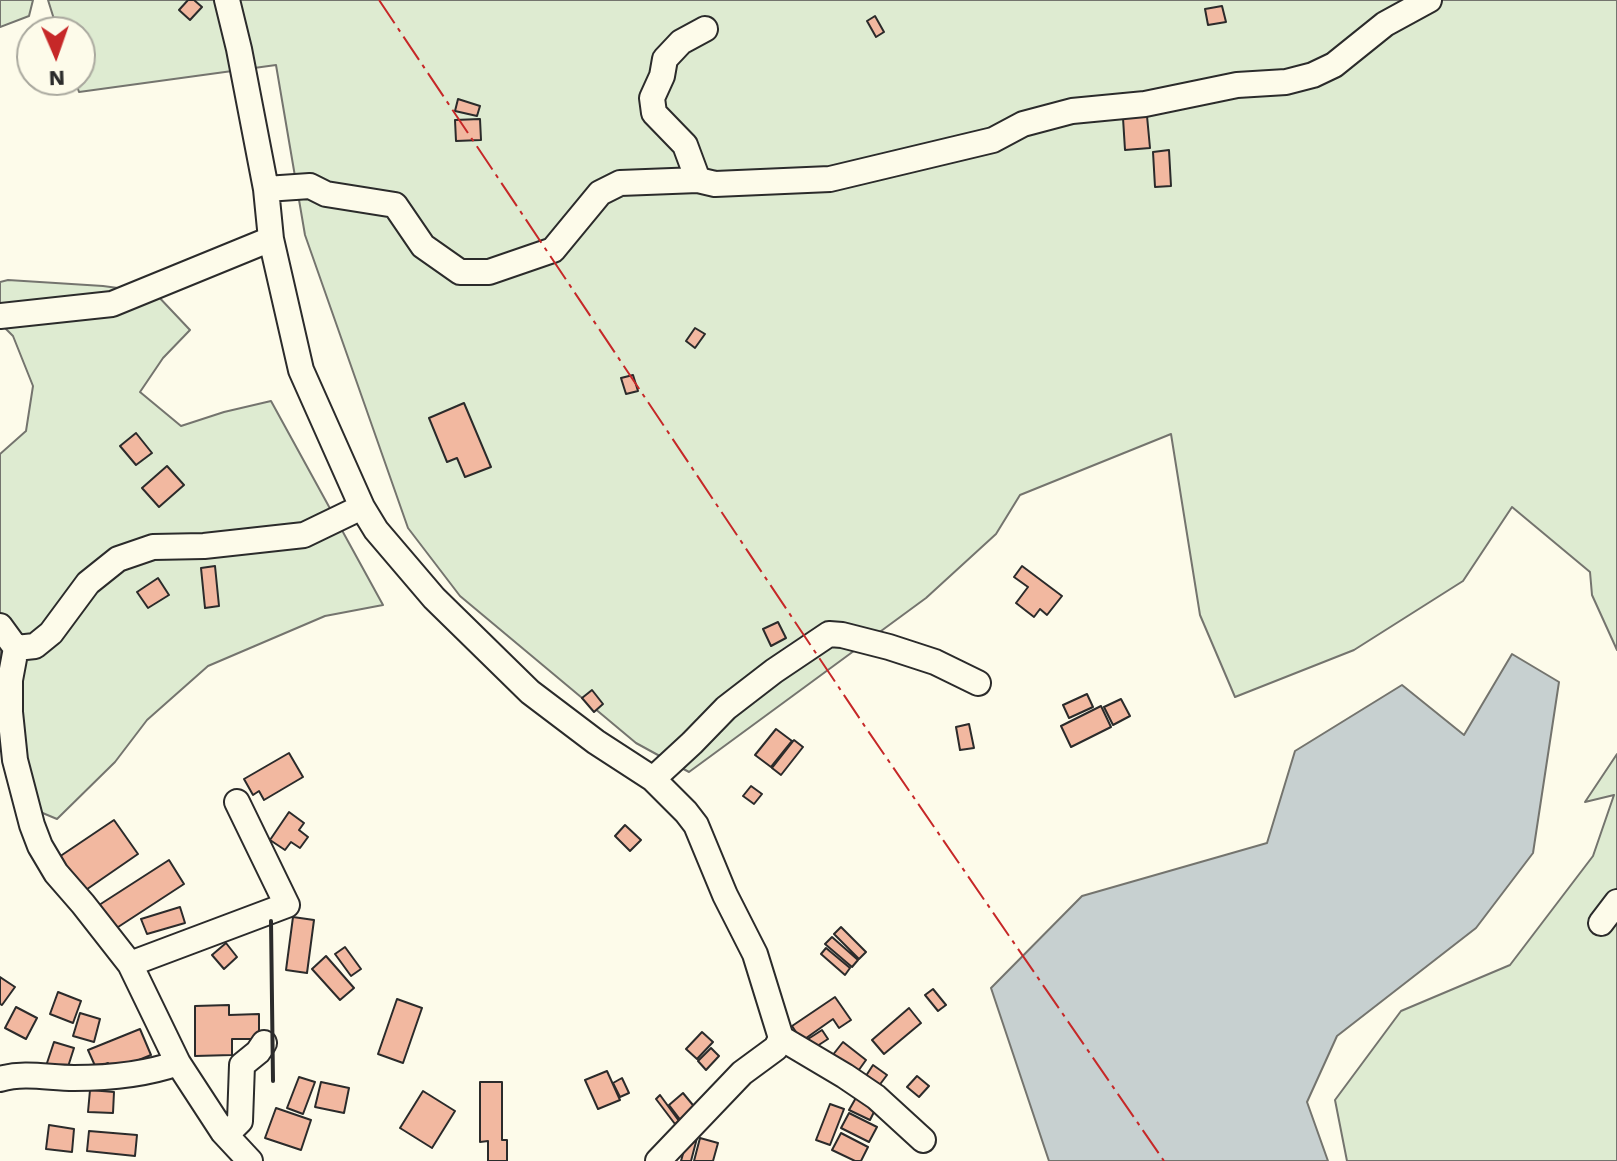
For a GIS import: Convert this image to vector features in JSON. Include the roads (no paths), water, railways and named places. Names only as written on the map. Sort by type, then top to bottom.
[{"type":"street","points":[[227,0],[266,189],[271,239],[301,370],[362,507],[376,530],[434,598],[530,692],[596,742],[653,779],[686,812],[696,825],[725,895],[755,954],[781,1038],[876,1097],[923,1140]]},
{"type":"street","points":[[266,189],[310,186],[326,194],[395,205],[423,246],[460,272],[489,272],[553,250],[600,193],[620,183],[698,180],[715,184],[830,179],[993,140],[1023,124],[1072,111],[1145,104],[1237,85],[1286,82],[1313,75],[1334,65],[1385,24],[1429,0]]},
{"type":"street","points":[[698,180],[685,145],[654,113],[652,98],[662,76],[665,59],[681,42],[705,29]]},
{"type":"street","points":[[0,316],[112,304],[271,239]]},
{"type":"street","points":[[16,648],[35,646],[51,633],[88,583],[118,559],[153,547],[204,546],[304,535],[362,507]]},
{"type":"street","points":[[0,626],[16,648],[10,680],[15,760],[40,846],[56,873],[130,964],[178,1063],[223,1132],[250,1161]]},
{"type":"street","points":[[653,779],[726,708],[829,634],[889,647],[935,662],[978,683]]},
{"type":"street","points":[[130,964],[287,905],[237,802]]},
{"type":"street","points":[[1601,923],[1617,902]]},
{"type":"street","points":[[658,1161],[742,1073],[776,1048],[781,1038]]},
{"type":"street","points":[[223,1132],[240,1121],[242,1065],[264,1043]]},
{"type":"street","points":[[0,1079],[45,1075],[118,1077],[152,1072],[178,1063]]}]
